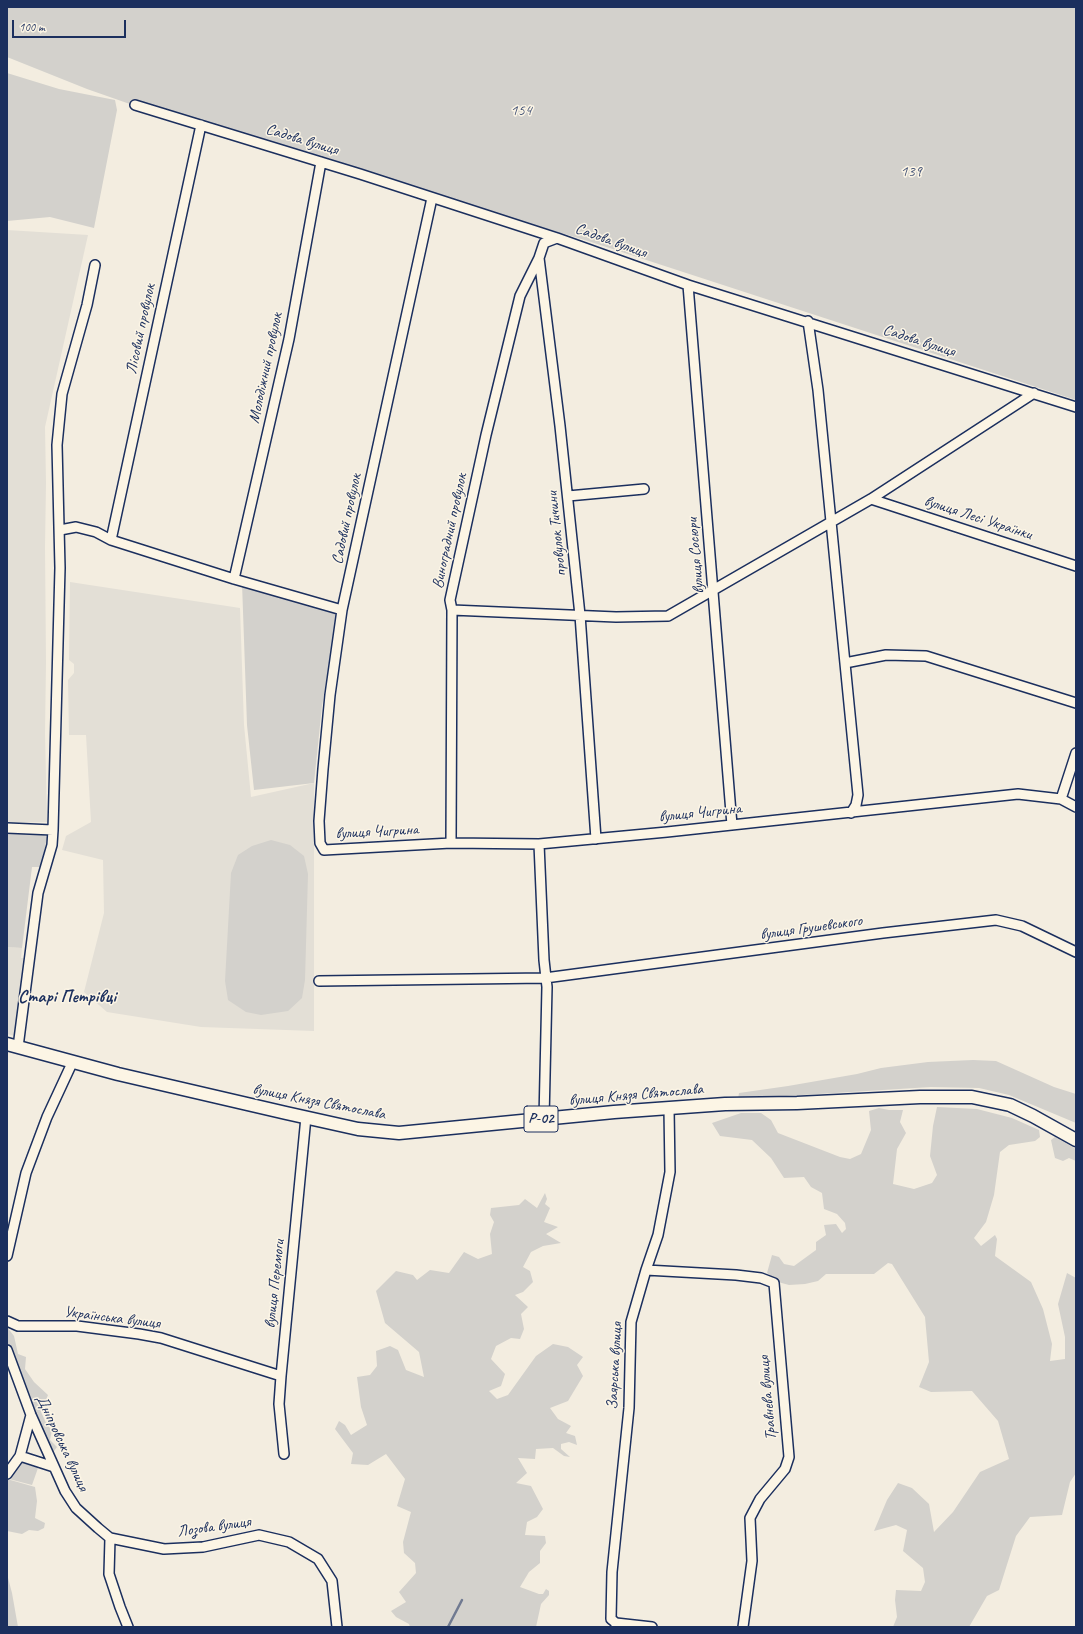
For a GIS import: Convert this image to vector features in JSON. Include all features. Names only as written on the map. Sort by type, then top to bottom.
[{"type":"main road","name":"вулиця Князя Святослава","points":[[12,1045],[118,1074],[358,1129],[399,1133],[725,1104],[796,1103],[920,1097],[972,1097],[1010,1105],[1076,1140]]},
{"type":"street","name":"Садова вулиця","points":[[135,105],[321,162],[557,238],[688,285],[808,321],[1076,407]]},
{"type":"street","name":"Лісовий провулок","points":[[111,540],[201,125]]},
{"type":"street","name":"Молодіжний провулок","points":[[234,578],[288,339],[321,162]]},
{"type":"street","name":"Садовий провулок","points":[[324,850],[320,843],[319,828],[321,799],[330,694],[342,610],[432,198]]},
{"type":"street","points":[[539,258],[544,243],[557,238]]},
{"type":"street","name":"провулок Тичини","points":[[539,258],[568,496],[580,615],[596,839]]},
{"type":"street","name":"Виноградний провулок","points":[[451,843],[452,610],[450,600],[486,435],[520,296],[539,258]]},
{"type":"street","points":[[12,1045],[38,893],[52,845],[60,612],[60,530],[57,445],[62,394],[87,305],[95,265]]},
{"type":"street","name":"вулиця Сосюри","points":[[688,285],[714,589],[732,825]]},
{"type":"street","points":[[808,321],[816,375],[858,795],[856,805],[851,813]]},
{"type":"street","points":[[452,610],[616,617],[668,616],[871,499],[1034,393]]},
{"type":"street","points":[[568,496],[644,489]]},
{"type":"street","name":"вулиця Лесі Українки","points":[[871,499],[1076,566]]},
{"type":"street","points":[[60,530],[76,527],[96,532],[111,540],[342,610]]},
{"type":"street","points":[[845,663],[886,655],[926,656],[1076,703]]},
{"type":"street","points":[[1061,799],[1076,753]]},
{"type":"street","name":"вулиця Чигрина","points":[[324,850],[451,843],[539,844],[851,813],[1018,794],[1061,799],[1076,806]]},
{"type":"street","points":[[7,828],[53,830]]},
{"type":"street","points":[[539,844],[547,987],[544,1119]]},
{"type":"street","name":"вулиця Грушевського","points":[[319,981],[546,978],[883,933],[996,920],[1022,926],[1076,952]]},
{"type":"street","points":[[7,1256],[26,1173],[47,1117],[73,1061]]},
{"type":"street","name":"Заярська вулиця","points":[[616,1625],[611,1619],[612,1572],[629,1408],[631,1322],[658,1235],[670,1172],[669,1109]]},
{"type":"street","name":"вулиця Перемоги","points":[[284,1454],[279,1404],[306,1117]]},
{"type":"street","name":"Травнева вулиця","points":[[646,1270],[736,1275],[761,1278],[774,1283],[789,1457],[785,1469],[760,1499],[750,1518],[752,1561],[743,1627]]},
{"type":"street","name":"Українська вулиця","points":[[7,1321],[18,1326],[77,1326],[162,1338],[281,1376]]},
{"type":"street","name":"Дніпровська вулиця","points":[[7,1350],[32,1415],[65,1492],[76,1508],[110,1538]]},
{"type":"street","points":[[7,1474],[20,1456],[32,1415]]},
{"type":"street","points":[[20,1456],[54,1467]]},
{"type":"street","name":"Лозова вулиця","points":[[110,1538],[164,1549],[203,1547],[259,1535],[289,1542],[318,1559],[332,1581],[338,1627]]},
{"type":"street","points":[[110,1538],[110,1574],[128,1627]]},
{"type":"street","points":[[616,1625],[652,1627]]},
{"type":"shaded area","points":[[7,230],[88,235],[45,427],[45,734],[47,822],[7,823]]},
{"type":"shaded area","points":[[70,582],[240,608],[244,725],[251,797],[314,783],[314,1031],[201,1027],[107,1012],[84,992],[104,913],[103,860],[62,850],[66,836],[91,822],[86,735],[69,735],[68,680],[74,673],[74,664],[69,660]]},
{"type":"shaded area","points":[[7,947],[22,948],[21,958],[27,958],[15,1036],[7,1034]]},
{"type":"green space","name":"139","points":[[7,7],[1076,7],[1076,400],[588,241],[127,103],[87,89],[7,57]]},
{"type":"green space","points":[[7,73],[59,89],[115,100],[117,110],[94,228],[50,217],[7,221]]},
{"type":"green space","points":[[242,583],[337,614],[322,706],[314,783],[254,790],[247,725]]},
{"type":"green space","points":[[7,833],[42,834],[47,837],[41,867],[32,867],[22,948],[7,947]]},
{"type":"green space","points":[[271,840],[290,845],[304,856],[308,874],[305,980],[302,998],[288,1011],[261,1015],[246,1012],[228,1000],[225,981],[231,873],[238,855],[252,846]]},
{"type":"green space","points":[[973,1060],[996,1061],[1054,1087],[1076,1094],[1076,1123],[1009,1095],[979,1088],[931,1087],[738,1099],[739,1093],[857,1074],[881,1068],[928,1062]]},
{"type":"green space","points":[[937,1107],[977,1109],[1012,1118],[1039,1130],[1040,1137],[1035,1141],[1009,1145],[1000,1152],[994,1195],[986,1222],[974,1238],[981,1246],[995,1235],[997,1239],[995,1256],[1031,1282],[1043,1309],[1052,1344],[1050,1361],[1065,1359],[1065,1337],[1058,1304],[1067,1273],[1076,1278],[1076,1473],[1070,1482],[1062,1515],[1030,1517],[1016,1536],[999,1590],[987,1596],[969,1627],[893,1627],[897,1617],[895,1600],[896,1590],[921,1591],[925,1582],[923,1568],[903,1551],[907,1530],[896,1525],[874,1531],[887,1500],[898,1483],[912,1488],[929,1504],[934,1532],[953,1512],[980,1472],[1009,1459],[998,1421],[972,1391],[931,1392],[919,1387],[929,1362],[925,1317],[892,1264],[888,1263],[874,1274],[826,1274],[818,1281],[805,1284],[789,1285],[778,1282],[767,1273],[772,1255],[779,1257],[784,1264],[794,1266],[816,1250],[816,1242],[826,1235],[824,1225],[836,1224],[842,1233],[846,1229],[845,1223],[837,1214],[824,1209],[822,1193],[811,1187],[804,1177],[784,1178],[771,1158],[752,1140],[720,1136],[712,1123],[741,1113],[761,1113],[771,1120],[778,1133],[840,1157],[850,1159],[861,1154],[871,1130],[869,1111],[879,1108],[903,1110],[900,1122],[906,1133],[897,1149],[893,1184],[914,1189],[932,1183],[937,1175],[930,1156],[933,1126]]},
{"type":"green space","points":[[1055,1137],[1076,1149],[1076,1161],[1069,1158],[1063,1161],[1055,1158],[1051,1140]]},
{"type":"green space","points":[[545,1193],[547,1199],[545,1204],[550,1208],[544,1222],[558,1227],[546,1234],[561,1243],[543,1246],[531,1252],[523,1267],[530,1271],[533,1282],[523,1292],[515,1295],[528,1307],[521,1314],[524,1329],[520,1339],[511,1338],[496,1346],[491,1359],[505,1374],[501,1386],[489,1391],[497,1399],[508,1395],[536,1356],[553,1344],[568,1347],[583,1357],[577,1365],[583,1376],[568,1401],[550,1408],[558,1419],[571,1426],[566,1433],[575,1436],[577,1445],[569,1442],[561,1444],[561,1449],[570,1457],[564,1456],[553,1448],[536,1449],[535,1459],[518,1458],[527,1473],[516,1483],[531,1486],[543,1509],[537,1517],[527,1522],[525,1535],[545,1536],[546,1543],[540,1551],[540,1563],[529,1572],[520,1587],[539,1594],[543,1594],[546,1589],[549,1591],[549,1595],[541,1604],[536,1627],[410,1627],[409,1624],[396,1617],[391,1611],[406,1602],[399,1592],[416,1573],[415,1563],[404,1553],[403,1542],[411,1512],[397,1506],[405,1479],[386,1454],[368,1465],[351,1464],[353,1453],[335,1429],[339,1421],[345,1425],[351,1435],[367,1425],[361,1407],[357,1377],[370,1375],[377,1366],[376,1351],[390,1346],[398,1350],[406,1370],[424,1377],[419,1352],[385,1323],[376,1291],[396,1271],[413,1275],[417,1280],[430,1270],[449,1273],[464,1252],[478,1259],[492,1254],[490,1234],[494,1222],[490,1215],[491,1208],[519,1205],[525,1199],[537,1208]]},
{"type":"green space","points":[[7,1327],[14,1336],[18,1354],[26,1357],[25,1369],[34,1382],[48,1395],[41,1412],[47,1425],[52,1430],[50,1440],[57,1447],[54,1451],[50,1450],[14,1364],[7,1341]]},
{"type":"green space","points":[[20,1462],[38,1468],[32,1485],[9,1479]]},
{"type":"green space","points":[[7,1479],[35,1487],[37,1501],[35,1518],[45,1523],[44,1528],[38,1531],[29,1530],[22,1534],[7,1531]]},
{"type":"green space","points":[[7,1574],[12,1593],[18,1627],[7,1627]]},
{"type":"waterway","points":[[448,1627],[462,1600]]},
{"type":"district","name":"Старі Петрівці","points":[[67,997]]},
{"type":"park label","name":"154","points":[[521,111]]}]
